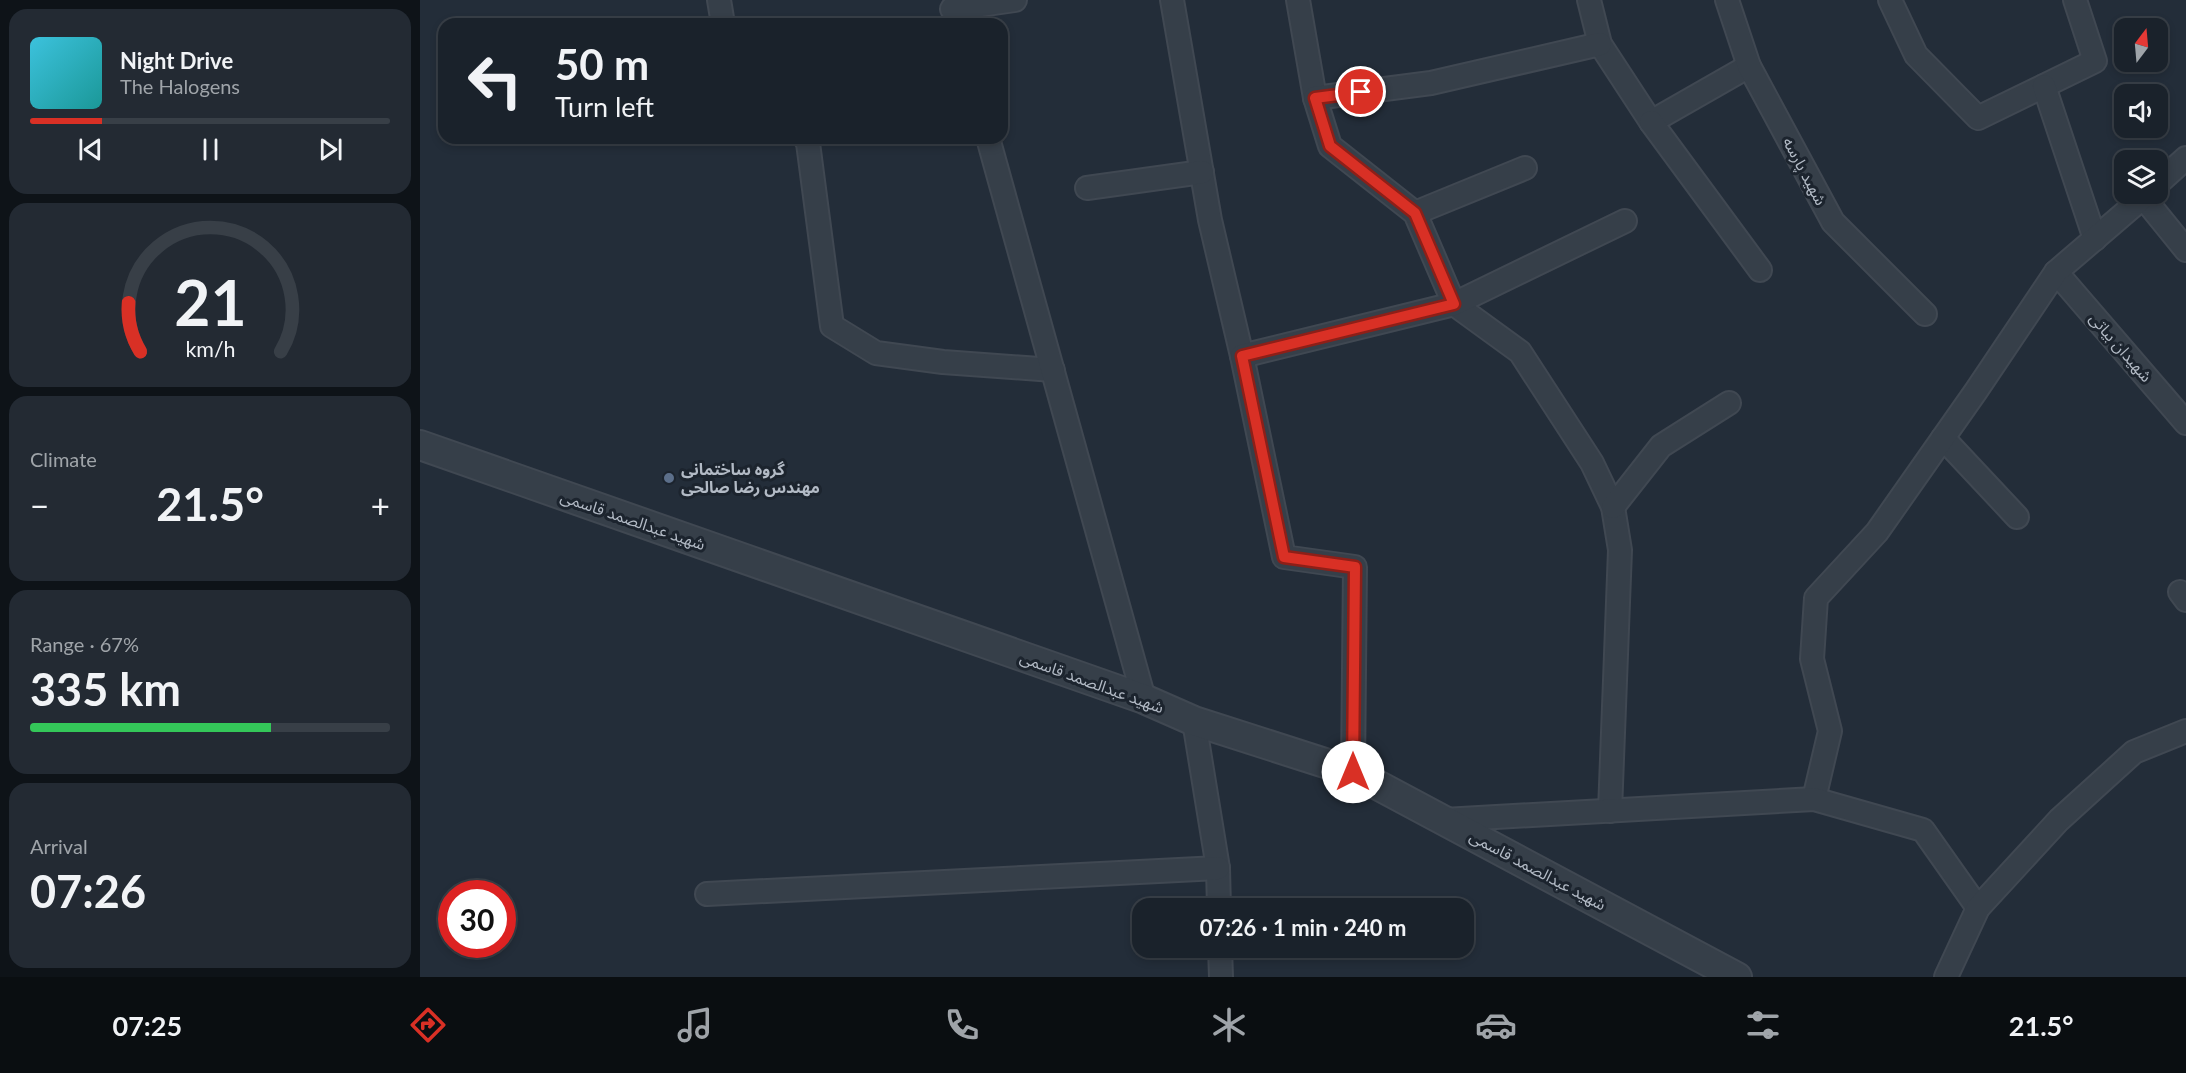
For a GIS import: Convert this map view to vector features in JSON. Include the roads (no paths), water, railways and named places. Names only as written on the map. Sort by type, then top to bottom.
[{"type":"street","points":[[719,0],[722,18]]},
{"type":"street","points":[[952,11],[1015,0]]},
{"type":"street","points":[[1172,0],[1210,220],[1242,356],[1284,557],[1355,567],[1353,772]]},
{"type":"street","points":[[1298,0],[1315,98],[1330,146],[1415,213],[1454,304],[1520,352],[1592,463],[1613,507],[1620,550],[1610,811]]},
{"type":"street","points":[[1589,0],[1600,44],[1651,122],[1760,270]]},
{"type":"street","name":"شهید پارسه","points":[[1727,0],[1749,66],[1833,222],[1925,314]]},
{"type":"street","points":[[1890,0],[1916,55],[1978,118],[2095,61],[2075,0]]},
{"type":"street","points":[[1315,98],[1431,82],[1600,44]]},
{"type":"street","points":[[1651,122],[1749,66]]},
{"type":"street","points":[[2044,86],[2095,239]]},
{"type":"street","points":[[808,144],[832,326],[876,353],[943,362],[1053,370]]},
{"type":"street","points":[[990,144],[1144,699]]},
{"type":"street","points":[[2168,174],[2186,158]]},
{"type":"street","points":[[1415,213],[1525,168]]},
{"type":"street","points":[[1087,188],[1202,172]]},
{"type":"street","points":[[1814,799],[1830,730],[1812,659],[1816,598],[1877,532],[2056,272],[2134,204]]},
{"type":"street","points":[[2157,204],[2186,250]]},
{"type":"street","points":[[1242,356],[1454,304],[1625,221]]},
{"type":"street","name":"شهیدان بیاتی","points":[[2056,272],[2186,423]]},
{"type":"street","points":[[1613,507],[1661,447],[1729,404]]},
{"type":"street","points":[[1943,438],[2017,517]]},
{"type":"street","name":"شهید عبدالصمد قاسمی","points":[[420,445],[1144,699],[1194,721],[1353,772],[1737,977]]},
{"type":"street","points":[[1194,721],[1218,868],[1219,898]]},
{"type":"street","points":[[1946,977],[1978,908],[2059,820],[2134,752],[2186,731]]},
{"type":"street","points":[[1444,820],[1814,799],[1923,830],[1978,908]]},
{"type":"street","points":[[707,894],[1218,868]]},
{"type":"street","points":[[1220,958],[1221,977]]},
{"type":"place","name":"گروه ساختمانی مهندس رضا صالحی","points":[[669,478]]}]
